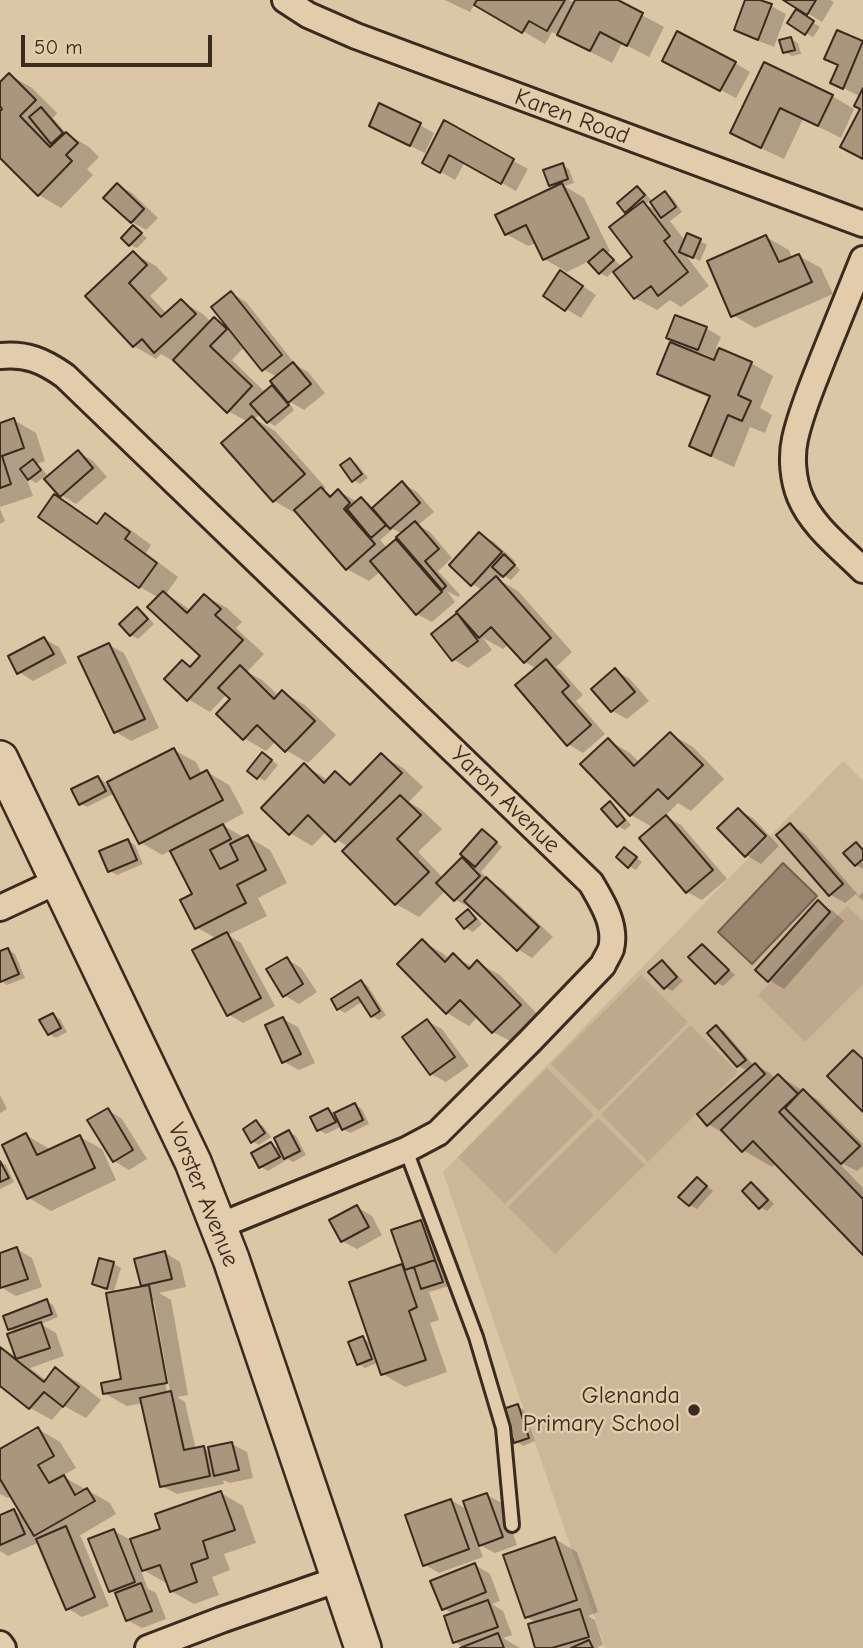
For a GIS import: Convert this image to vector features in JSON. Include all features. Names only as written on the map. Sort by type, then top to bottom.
[{"type":"main road","name":"Vorster Avenue","points":[[0,759],[193,1162],[219,1226],[363,1648]]},
{"type":"street","name":"Karen Road","points":[[285,0],[308,15],[356,36],[863,224]]},
{"type":"street","points":[[863,258],[808,395],[794,440],[793,458],[794,477],[800,498],[810,514],[826,534],[863,570]]},
{"type":"street","name":"Yaron Avenue","points":[[0,356],[34,358],[49,364],[65,376],[591,883],[610,918],[611,949],[603,965],[438,1133],[406,1150],[219,1226]]},
{"type":"street","points":[[0,908],[58,881]]},
{"type":"street","points":[[148,1648],[339,1578]]},
{"type":"street","points":[[0,1644],[3,1648]]},
{"type":"lane","points":[[406,1150],[475,1337],[503,1428],[512,1525]]},
{"type":"shaded area","name":"Glenanda Primary School","points":[[843,761],[863,781],[863,1648],[605,1648],[443,1172]]},
{"type":"shaded area","points":[[783,863],[817,896],[752,964],[718,932]]},
{"type":"shaded area","points":[[847,906],[863,921],[863,984],[805,1042],[758,995]]},
{"type":"shaded area","points":[[641,975],[688,1022],[599,1111],[551,1064]]},
{"type":"shaded area","points":[[690,1025],[738,1072],[648,1162],[601,1114]]},
{"type":"shaded area","points":[[547,1068],[594,1115],[505,1204],[458,1157]]},
{"type":"shaded area","points":[[598,1118],[645,1165],[555,1254],[508,1207]]},
{"type":"building","points":[[477,0],[565,0],[547,31],[529,21],[522,33],[474,5]]},
{"type":"building","points":[[575,0],[618,0],[643,13],[627,46],[600,32],[590,51],[557,35]]},
{"type":"building","points":[[745,0],[760,0],[772,4],[758,40],[734,30]]},
{"type":"building","points":[[783,0],[816,0],[807,15]]},
{"type":"building","points":[[796,9],[814,21],[805,35],[787,23]]},
{"type":"building","points":[[837,30],[863,41],[843,89],[830,83],[838,65],[824,59]]},
{"type":"building","points":[[677,31],[736,62],[720,91],[662,61]]},
{"type":"building","points":[[791,37],[795,50],[783,53],[779,40]]},
{"type":"building","points":[[764,62],[833,95],[818,126],[780,108],[761,148],[730,133]]},
{"type":"building","points":[[9,73],[36,100],[20,116],[50,147],[66,132],[78,143],[66,155],[72,161],[38,196],[0,158],[0,82]]},
{"type":"building","points":[[863,88],[863,159],[840,147],[860,109],[854,106]]},
{"type":"building","points":[[379,103],[421,123],[410,146],[369,126]]},
{"type":"building","points":[[41,107],[63,133],[51,144],[29,117]]},
{"type":"building","points":[[444,120],[514,159],[501,184],[449,155],[440,173],[422,163]]},
{"type":"building","points":[[563,163],[568,179],[549,186],[543,170]]},
{"type":"building","points":[[117,183],[144,209],[131,223],[103,198]]},
{"type":"building","points":[[562,183],[589,238],[543,260],[526,225],[505,235],[495,215]]},
{"type":"building","points":[[637,186],[645,195],[625,213],[617,203]]},
{"type":"building","points":[[665,191],[676,207],[661,218],[650,202]]},
{"type":"building","points":[[643,201],[670,236],[664,241],[688,272],[658,296],[651,286],[634,299],[613,272],[632,257],[609,227]]},
{"type":"building","points":[[133,225],[142,233],[129,246],[121,238]]},
{"type":"building","points":[[687,233],[701,239],[693,258],[679,252]]},
{"type":"building","points":[[766,235],[779,262],[799,254],[812,282],[731,317],[707,261]]},
{"type":"building","points":[[603,249],[614,260],[599,274],[588,262]]},
{"type":"building","points":[[133,251],[147,265],[129,283],[161,317],[181,299],[196,314],[154,353],[142,339],[133,347],[85,296]]},
{"type":"building","points":[[560,270],[583,286],[565,311],[543,296]]},
{"type":"building","points":[[231,291],[282,355],[262,371],[211,307]]},
{"type":"building","points":[[675,315],[707,327],[698,350],[666,338]]},
{"type":"building","points":[[214,317],[227,329],[210,346],[252,386],[227,413],[173,360]]},
{"type":"building","points":[[670,342],[714,360],[719,348],[752,362],[738,395],[751,401],[742,421],[728,415],[711,456],[689,446],[710,396],[657,374]]},
{"type":"building","points":[[293,362],[311,384],[288,403],[270,381]]},
{"type":"building","points":[[272,385],[289,405],[267,423],[250,404]]},
{"type":"building","points":[[252,416],[305,474],[273,502],[221,443]]},
{"type":"building","points":[[14,418],[24,448],[2,456],[11,484],[0,488],[0,423]]},
{"type":"building","points":[[78,450],[93,468],[60,497],[44,479]]},
{"type":"building","points":[[350,458],[362,474],[352,482],[340,465]]},
{"type":"building","points":[[33,459],[41,470],[28,480],[20,469]]},
{"type":"building","points":[[402,481],[420,503],[390,529],[372,508]]},
{"type":"building","points":[[321,487],[330,497],[338,489],[350,503],[344,509],[375,544],[346,570],[294,510]]},
{"type":"building","points":[[54,494],[97,524],[105,513],[130,532],[125,539],[157,563],[139,588],[38,517]]},
{"type":"building","points":[[361,497],[386,525],[371,538],[347,509]]},
{"type":"building","points":[[415,521],[439,549],[425,561],[446,586],[442,590],[396,537]]},
{"type":"building","points":[[479,532],[502,552],[471,586],[449,565]]},
{"type":"building","points":[[396,539],[442,592],[416,615],[370,561]]},
{"type":"building","points":[[504,554],[515,565],[503,577],[492,567]]},
{"type":"building","points":[[496,576],[551,638],[524,663],[491,627],[479,638],[456,612]]},
{"type":"building","points":[[163,591],[187,613],[204,594],[221,609],[215,615],[243,640],[187,701],[164,679],[182,660],[190,667],[200,656],[147,607]]},
{"type":"building","points":[[137,607],[148,619],[130,636],[119,624]]},
{"type":"building","points":[[457,613],[478,641],[452,661],[431,634]]},
{"type":"building","points":[[44,637],[54,654],[17,674],[8,656]]},
{"type":"building","points":[[109,643],[145,719],[114,733],[78,657]]},
{"type":"building","points":[[546,659],[569,686],[562,692],[591,725],[567,746],[515,685]]},
{"type":"building","points":[[240,665],[274,699],[282,690],[315,721],[285,752],[257,725],[243,740],[216,714],[230,699],[218,688]]},
{"type":"building","points":[[615,668],[635,692],[611,712],[591,689]]},
{"type":"building","points":[[670,732],[703,765],[668,799],[658,789],[630,816],[580,764],[608,738],[634,766]]},
{"type":"building","points":[[174,748],[190,779],[207,770],[223,800],[139,844],[107,782]]},
{"type":"building","points":[[262,752],[272,760],[257,779],[247,771]]},
{"type":"building","points":[[381,753],[402,773],[335,842],[308,815],[289,835],[261,808],[304,763],[324,783],[335,771],[350,785]]},
{"type":"building","points":[[98,776],[106,791],[79,805],[71,789]]},
{"type":"building","points":[[400,795],[421,815],[397,839],[429,872],[395,905],[342,851]]},
{"type":"building","points":[[610,801],[625,820],[617,827],[601,809]]},
{"type":"building","points":[[738,808],[766,836],[745,857],[717,828]]},
{"type":"building","points":[[666,815],[713,870],[686,893],[639,838]]},
{"type":"building","points":[[790,823],[843,884],[829,896],[776,835]]},
{"type":"building","points":[[223,824],[231,839],[210,850],[220,869],[238,860],[230,844],[248,835],[266,870],[237,885],[246,903],[195,929],[180,900],[192,894],[170,851]]},
{"type":"building","points":[[482,829],[497,842],[475,867],[460,854]]},
{"type":"building","points":[[128,839],[137,860],[108,872],[99,851]]},
{"type":"building","points":[[856,842],[863,850],[863,859],[855,866],[843,853]]},
{"type":"building","points":[[624,847],[637,857],[628,868],[616,857]]},
{"type":"building","points":[[462,857],[480,876],[454,901],[436,883]]},
{"type":"building","points":[[486,877],[539,927],[517,951],[464,901]]},
{"type":"building","points":[[818,900],[830,912],[768,982],[755,970]]},
{"type":"building","points":[[468,909],[476,919],[464,929],[456,919]]},
{"type":"building","points":[[227,932],[261,998],[227,1016],[192,950]]},
{"type":"building","points":[[422,939],[445,962],[453,953],[469,969],[477,960],[521,1005],[492,1033],[460,1000],[446,1014],[397,964]]},
{"type":"building","points":[[702,944],[729,970],[715,984],[688,957]]},
{"type":"building","points":[[8,948],[19,974],[0,982],[0,951]]},
{"type":"building","points":[[287,957],[303,984],[283,997],[266,969]]},
{"type":"building","points":[[662,960],[677,977],[664,989],[648,972]]},
{"type":"building","points":[[361,980],[380,1011],[371,1017],[358,997],[337,1010],[331,999]]},
{"type":"building","points":[[53,1013],[61,1028],[48,1035],[39,1020]]},
{"type":"building","points":[[283,1017],[301,1054],[282,1063],[265,1025]]},
{"type":"building","points":[[427,1019],[455,1057],[430,1075],[402,1037]]},
{"type":"building","points":[[716,1025],[746,1060],[737,1067],[707,1033]]},
{"type":"building","points":[[853,1050],[863,1059],[863,1112],[827,1076]]},
{"type":"building","points":[[755,1063],[765,1074],[707,1126],[697,1114]]},
{"type":"building","points":[[778,1074],[798,1094],[779,1112],[863,1199],[863,1255],[753,1141],[742,1152],[721,1130]]},
{"type":"building","points":[[803,1089],[860,1146],[841,1164],[785,1108]]},
{"type":"building","points":[[355,1103],[363,1120],[342,1130],[334,1113]]},
{"type":"building","points":[[108,1108],[133,1150],[113,1162],[87,1120]]},
{"type":"building","points":[[328,1108],[336,1122],[317,1131],[310,1117]]},
{"type":"building","points":[[256,1120],[265,1133],[251,1143],[243,1129]]},
{"type":"building","points":[[289,1130],[300,1151],[284,1159],[274,1138]]},
{"type":"building","points":[[26,1133],[37,1155],[80,1135],[95,1168],[27,1199],[2,1145]]},
{"type":"building","points":[[271,1142],[280,1157],[259,1168],[251,1153]]},
{"type":"building","points":[[0,1161],[9,1178],[0,1182]]},
{"type":"building","points":[[697,1177],[707,1186],[689,1206],[678,1197]]},
{"type":"building","points":[[751,1182],[768,1200],[759,1209],[742,1191]]},
{"type":"building","points":[[357,1205],[369,1227],[341,1242],[329,1220]]},
{"type":"building","points":[[421,1220],[435,1260],[405,1270],[391,1230]]},
{"type":"building","points":[[17,1247],[28,1279],[0,1288],[0,1253]]},
{"type":"building","points":[[165,1251],[172,1279],[141,1286],[134,1259]]},
{"type":"building","points":[[99,1258],[114,1262],[107,1289],[92,1284]]},
{"type":"building","points":[[435,1260],[443,1282],[421,1289],[414,1267]]},
{"type":"building","points":[[402,1264],[417,1307],[409,1311],[426,1360],[381,1375],[349,1282]]},
{"type":"building","points":[[149,1285],[167,1383],[103,1394],[101,1383],[121,1379],[106,1293]]},
{"type":"building","points":[[47,1299],[52,1314],[8,1330],[3,1316]]},
{"type":"building","points":[[41,1322],[50,1348],[16,1359],[7,1334]]},
{"type":"building","points":[[363,1336],[372,1359],[357,1365],[348,1342]]},
{"type":"building","points":[[0,1347],[44,1382],[55,1367],[79,1387],[63,1407],[44,1392],[29,1409],[0,1386]]},
{"type":"building","points":[[171,1391],[184,1450],[204,1446],[210,1476],[160,1487],[140,1398]]},
{"type":"building","points":[[518,1404],[529,1438],[514,1443],[503,1409]]},
{"type":"building","points":[[38,1427],[54,1456],[38,1465],[49,1483],[64,1475],[75,1495],[87,1488],[95,1501],[34,1536],[0,1479],[0,1449]]},
{"type":"building","points":[[232,1442],[239,1470],[214,1476],[208,1447]]},
{"type":"building","points":[[221,1491],[235,1530],[203,1541],[208,1558],[191,1564],[197,1582],[170,1592],[160,1565],[142,1571],[130,1539],[160,1529],[155,1514]]},
{"type":"building","points":[[487,1493],[503,1537],[479,1546],[463,1501]]},
{"type":"building","points":[[451,1499],[469,1549],[423,1566],[405,1515]]},
{"type":"building","points":[[14,1509],[25,1534],[0,1545],[0,1515]]},
{"type":"building","points":[[66,1526],[95,1597],[66,1610],[36,1539]]},
{"type":"building","points":[[114,1529],[135,1582],[109,1592],[88,1539]]},
{"type":"building","points":[[555,1537],[577,1600],[525,1618],[503,1555]]},
{"type":"building","points":[[475,1563],[486,1592],[442,1610],[430,1581]]},
{"type":"building","points":[[141,1583],[152,1611],[126,1621],[115,1593]]},
{"type":"building","points":[[488,1600],[498,1627],[453,1643],[444,1616]]},
{"type":"building","points":[[580,1609],[589,1637],[552,1648],[535,1648],[528,1624]]},
{"type":"building","points":[[498,1633],[504,1648],[460,1648]]},
{"type":"building","points":[[589,1640],[593,1648],[571,1648]]},
{"type":"place","name":"Glenanda Primary School","points":[[694,1410]]}]
